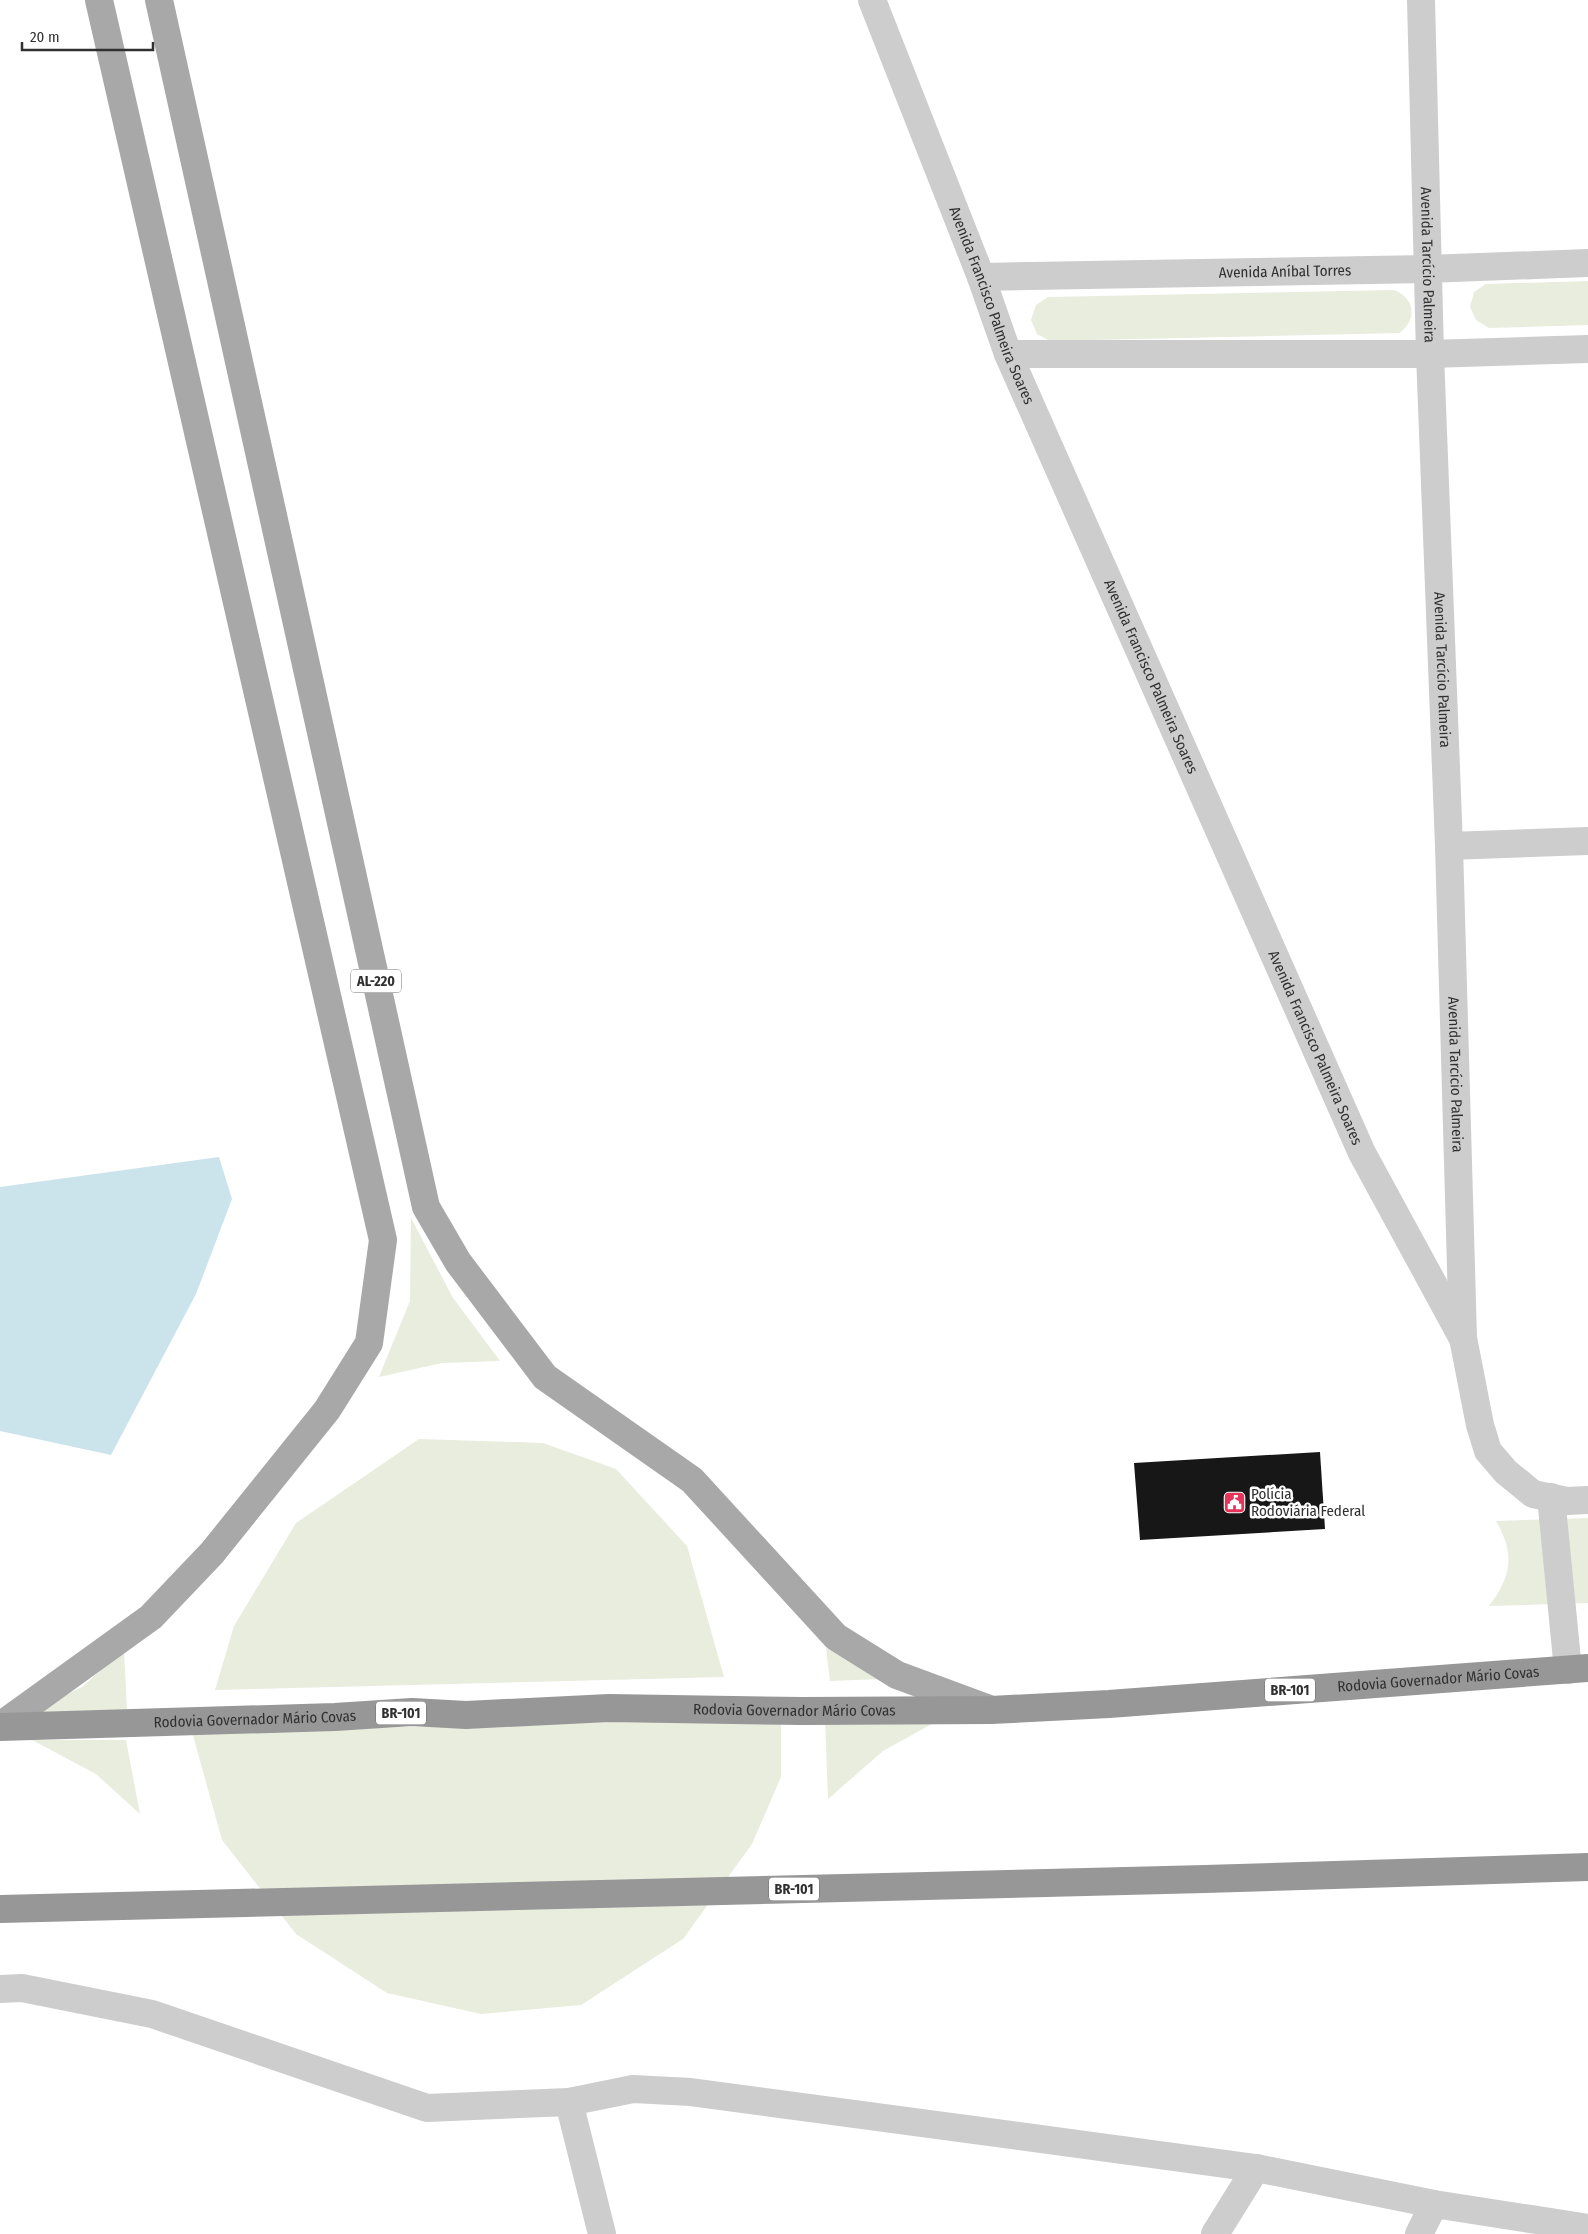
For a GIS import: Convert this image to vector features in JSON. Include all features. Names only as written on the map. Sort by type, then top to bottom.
[{"type":"highway","name":"Rodovia Governador Mário Covas","points":[[0,1727],[335,1717],[412,1712],[466,1715],[609,1708],[802,1712],[991,1710],[1109,1704],[1578,1669]]},
{"type":"highway","name":"BR-101","points":[[0,1909],[1214,1879],[1588,1867]]},
{"type":"main road","points":[[0,1727],[151,1617],[212,1553],[321,1418],[369,1343],[382,1240],[99,0]]},
{"type":"main road","name":"AL-220","points":[[158,0],[426,1207],[458,1262],[544,1378],[692,1480],[836,1638],[897,1675],[991,1710]]},
{"type":"street","name":"Avenida Francisco Palmeira Soares","points":[[872,0],[981,277],[1008,354],[1362,1153],[1463,1338]]},
{"type":"street","name":"Avenida Tarcício Palmeira","points":[[1421,0],[1427,269],[1449,846],[1463,1338]]},
{"type":"street","name":"Avenida Aníbal Torres","points":[[981,277],[1427,269],[1588,264]]},
{"type":"street","points":[[1008,354],[1430,354],[1588,349]]},
{"type":"street","points":[[1449,846],[1588,840]]},
{"type":"street","points":[[1463,1338],[1480,1425],[1488,1451],[1506,1472],[1533,1494],[1566,1501],[1588,1500]]},
{"type":"street","points":[[1551,1498],[1578,1669]]},
{"type":"street","points":[[0,1989],[22,1988],[152,2014],[427,2108],[569,2102],[633,2089],[692,2092],[1256,2168],[1434,2204],[1588,2228]]},
{"type":"street","points":[[569,2102],[602,2234]]},
{"type":"street","points":[[1215,2234],[1256,2168]]},
{"type":"street","points":[[1419,2234],[1434,2204]]},
{"type":"shaded area","points":[[1588,281],[1588,325],[1489,328],[1476,320],[1470,307],[1474,292],[1486,284]]},
{"type":"shaded area","points":[[1394,290],[1406,298],[1412,310],[1409,322],[1399,333],[1050,341],[1037,334],[1031,320],[1036,305],[1048,297]]},
{"type":"shaded area","points":[[411,1218],[453,1298],[500,1361],[442,1363],[379,1377],[410,1301]]},
{"type":"shaded area","points":[[419,1439],[543,1443],[616,1469],[687,1546],[724,1677],[215,1690],[234,1626],[296,1523]]},
{"type":"shaded area","points":[[1588,1518],[1588,1603],[1489,1606],[1502,1585],[1508,1565],[1506,1544],[1496,1521]]},
{"type":"shaded area","points":[[826,1648],[882,1679],[830,1681]]},
{"type":"shaded area","points":[[124,1650],[127,1711],[24,1715],[82,1687]]},
{"type":"shaded area","points":[[957,1710],[883,1751],[828,1799],[825,1719]]},
{"type":"shaded area","points":[[781,1718],[781,1777],[752,1844],[683,1939],[581,2005],[481,2014],[387,1993],[296,1934],[222,1840],[192,1732]]},
{"type":"shaded area","points":[[32,1740],[126,1740],[140,1814],[96,1774]]},
{"type":"water","points":[[219,1157],[232,1199],[196,1294],[111,1455],[0,1431],[0,1187]]},
{"type":"building","points":[[1320,1452],[1325,1529],[1140,1540],[1134,1463]]},
{"type":"place","name":"Polícia Rodoviária Federal","points":[[1235,1503]]}]
